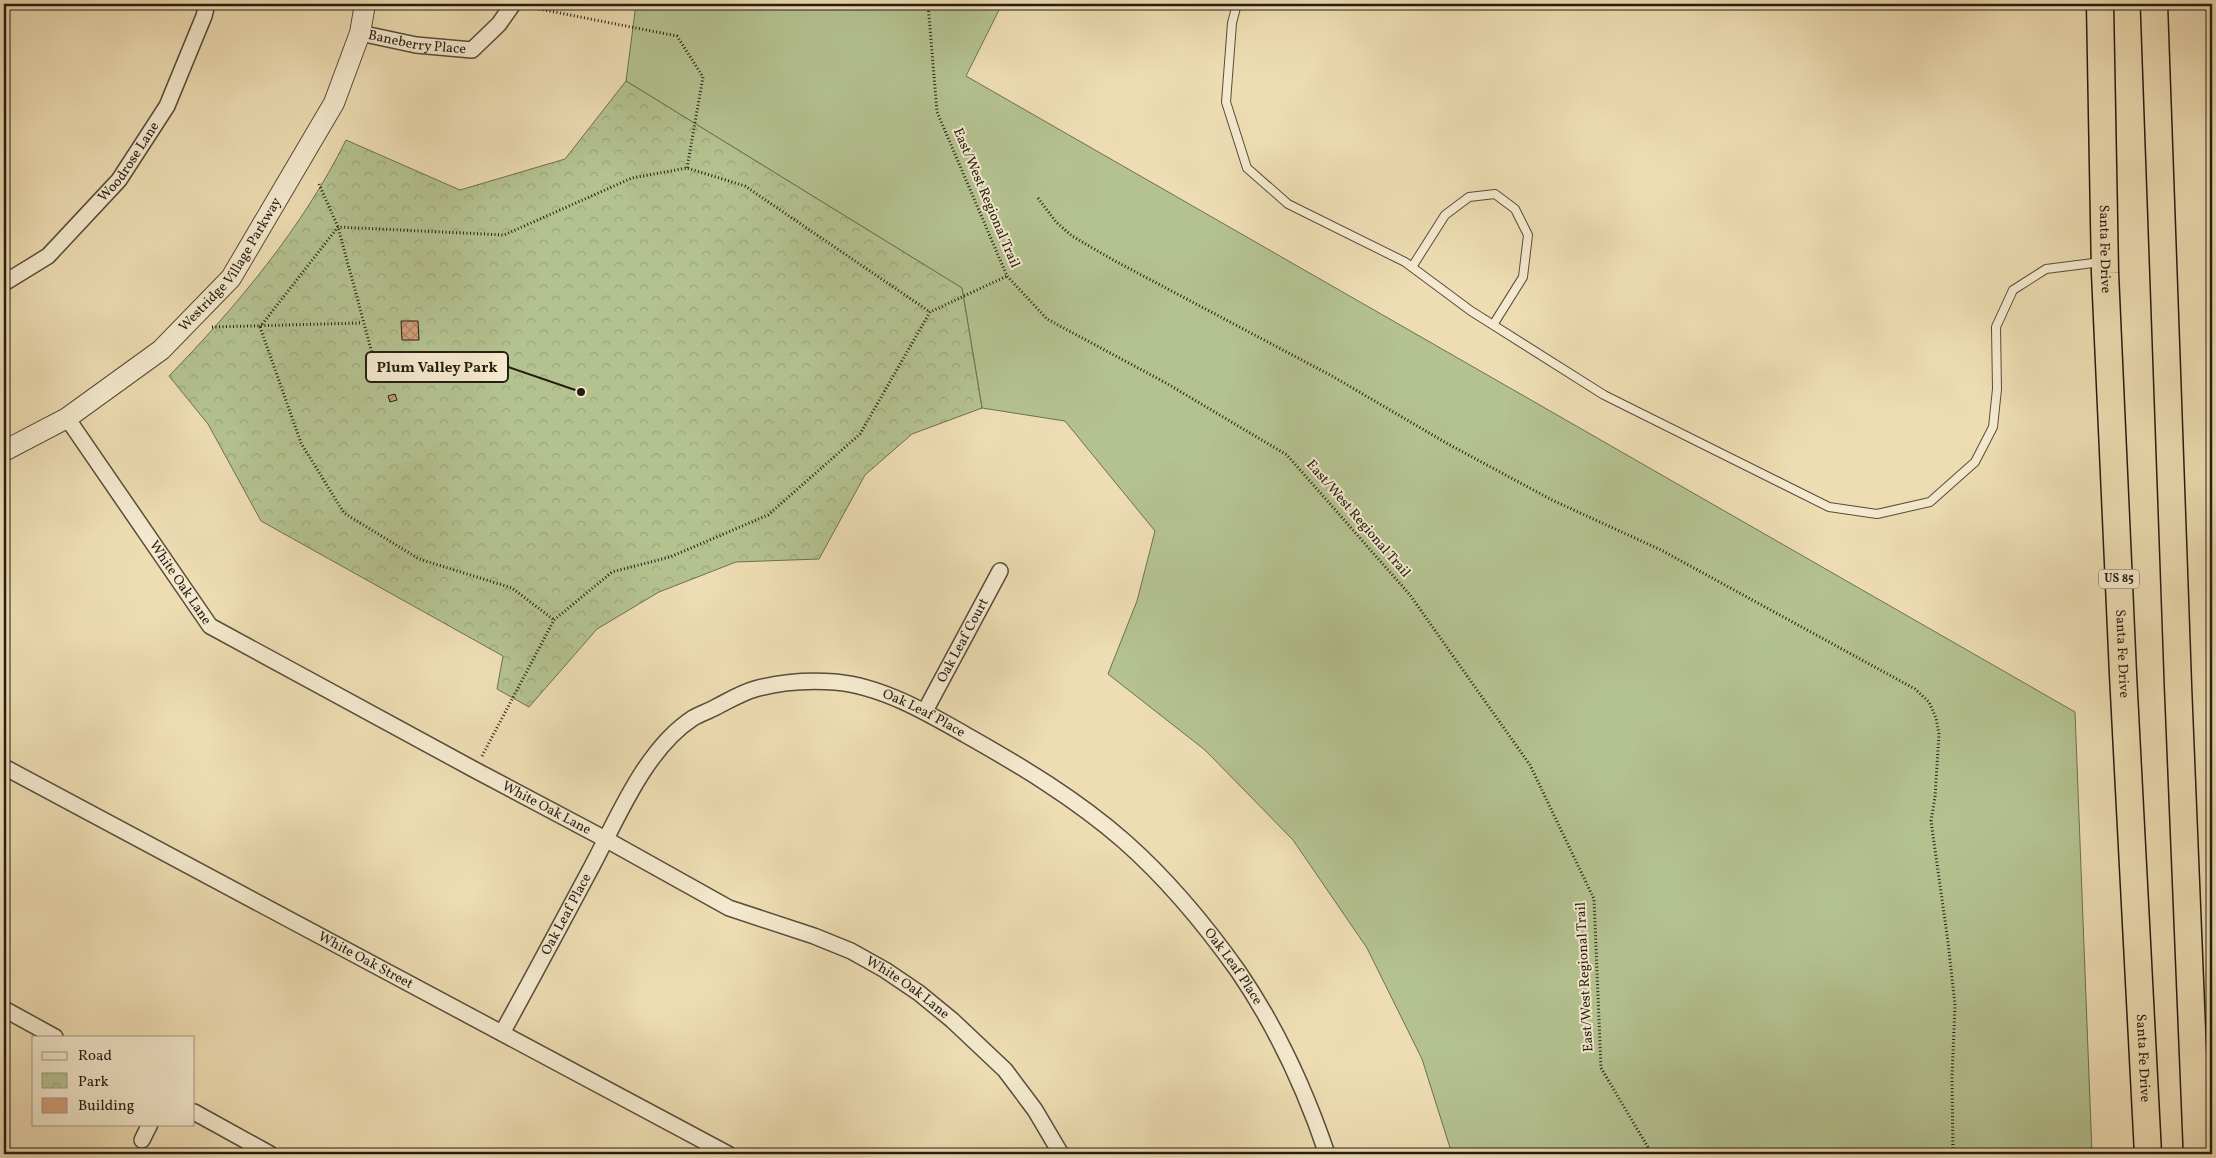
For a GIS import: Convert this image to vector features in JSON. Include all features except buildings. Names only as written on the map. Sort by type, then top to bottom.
[{"type":"highway","name":"Santa Fe Drive","points":[[2100,4],[2105,262],[2123,674],[2148,1154]]},
{"type":"highway","points":[[2154,4],[2177,675],[2197,1154]]},
{"type":"street","name":"Woodrose Lane","points":[[4,283],[48,256],[119,180],[167,106],[204,16],[207,4]]},
{"type":"street","name":"Westridge Village Parkway","points":[[4,451],[67,418],[161,350],[231,278],[334,103],[360,33],[365,4]]},
{"type":"street","name":"Baneberry Place","points":[[360,33],[416,45],[472,50],[519,5]]},
{"type":"street","name":"White Oak Lane","points":[[67,418],[210,626],[607,840],[729,908],[814,936],[851,951],[919,993],[952,1020],[1005,1070],[1035,1110],[1061,1154]]},
{"type":"street","name":"Oak Leaf Court","points":[[925,711],[1000,571]]},
{"type":"street","name":"Oak Leaf Place","points":[[502,1033],[631,794],[658,750],[693,718],[752,690],[792,682],[836,682],[882,693],[925,711],[1029,771],[1078,805],[1124,841],[1167,884],[1237,970],[1264,1010],[1292,1064],[1314,1115],[1327,1154]]},
{"type":"street","name":"White Oak Street","points":[[4,767],[728,1154]]},
{"type":"street","points":[[4,1009],[53,1036]]},
{"type":"street","points":[[195,1113],[270,1154]]},
{"type":"street","points":[[142,1140],[149,1126]]},
{"type":"lane","points":[[1238,4],[1232,23],[1226,102],[1247,168],[1288,204],[1405,262],[1471,311],[1604,395],[1751,470],[1829,507],[1877,514],[1930,502],[1975,462],[1993,427],[1997,389],[1996,327],[2013,290],[2046,269],[2105,262]]},
{"type":"lane","points":[[1412,267],[1445,215],[1469,197],[1495,194],[1516,209],[1528,235],[1523,277],[1493,325]]},
{"type":"path","name":"East/West Regional Trail","points":[[928,4],[937,112],[1007,276],[1047,319],[1166,383],[1287,455],[1410,595],[1530,765],[1594,899],[1601,1068],[1652,1154]]},
{"type":"path","points":[[519,5],[677,36],[703,77],[687,168]]},
{"type":"path","points":[[338,228],[504,235],[632,178],[687,168],[745,186],[930,312]]},
{"type":"path","points":[[320,184],[338,228],[362,323],[380,379]]},
{"type":"path","points":[[1038,198],[1056,222],[1072,236],[1115,261],[1332,376],[1448,444],[1552,500],[1661,550],[1915,689],[1929,702],[1936,718],[1939,734],[1936,797],[1931,822],[1955,1004],[1952,1077],[1953,1154]]},
{"type":"path","points":[[260,327],[338,228]]},
{"type":"path","points":[[475,770],[554,620],[612,572],[670,557],[768,514],[860,434],[930,312],[1007,276]]},
{"type":"path","points":[[211,327],[362,323]]},
{"type":"path","points":[[260,327],[301,443],[344,513],[420,559],[512,588],[554,620]]},
{"type":"green space","points":[[636,4],[1002,4],[966,76],[2075,712],[2092,1154],[1452,1154],[1422,1059],[1367,948],[1293,840],[1205,750],[1108,674],[1137,601],[1155,531],[1065,421],[982,408],[962,288],[626,81]]},
{"type":"green space","points":[[626,81],[962,288],[982,408],[912,434],[865,475],[819,559],[736,562],[659,592],[597,629],[529,707],[497,689],[503,656],[261,521],[208,424],[169,376],[244,294],[267,264],[310,204],[346,140],[460,190],[565,159]]},
{"type":"place","name":"Plum Valley Park","points":[[581,392]]}]
